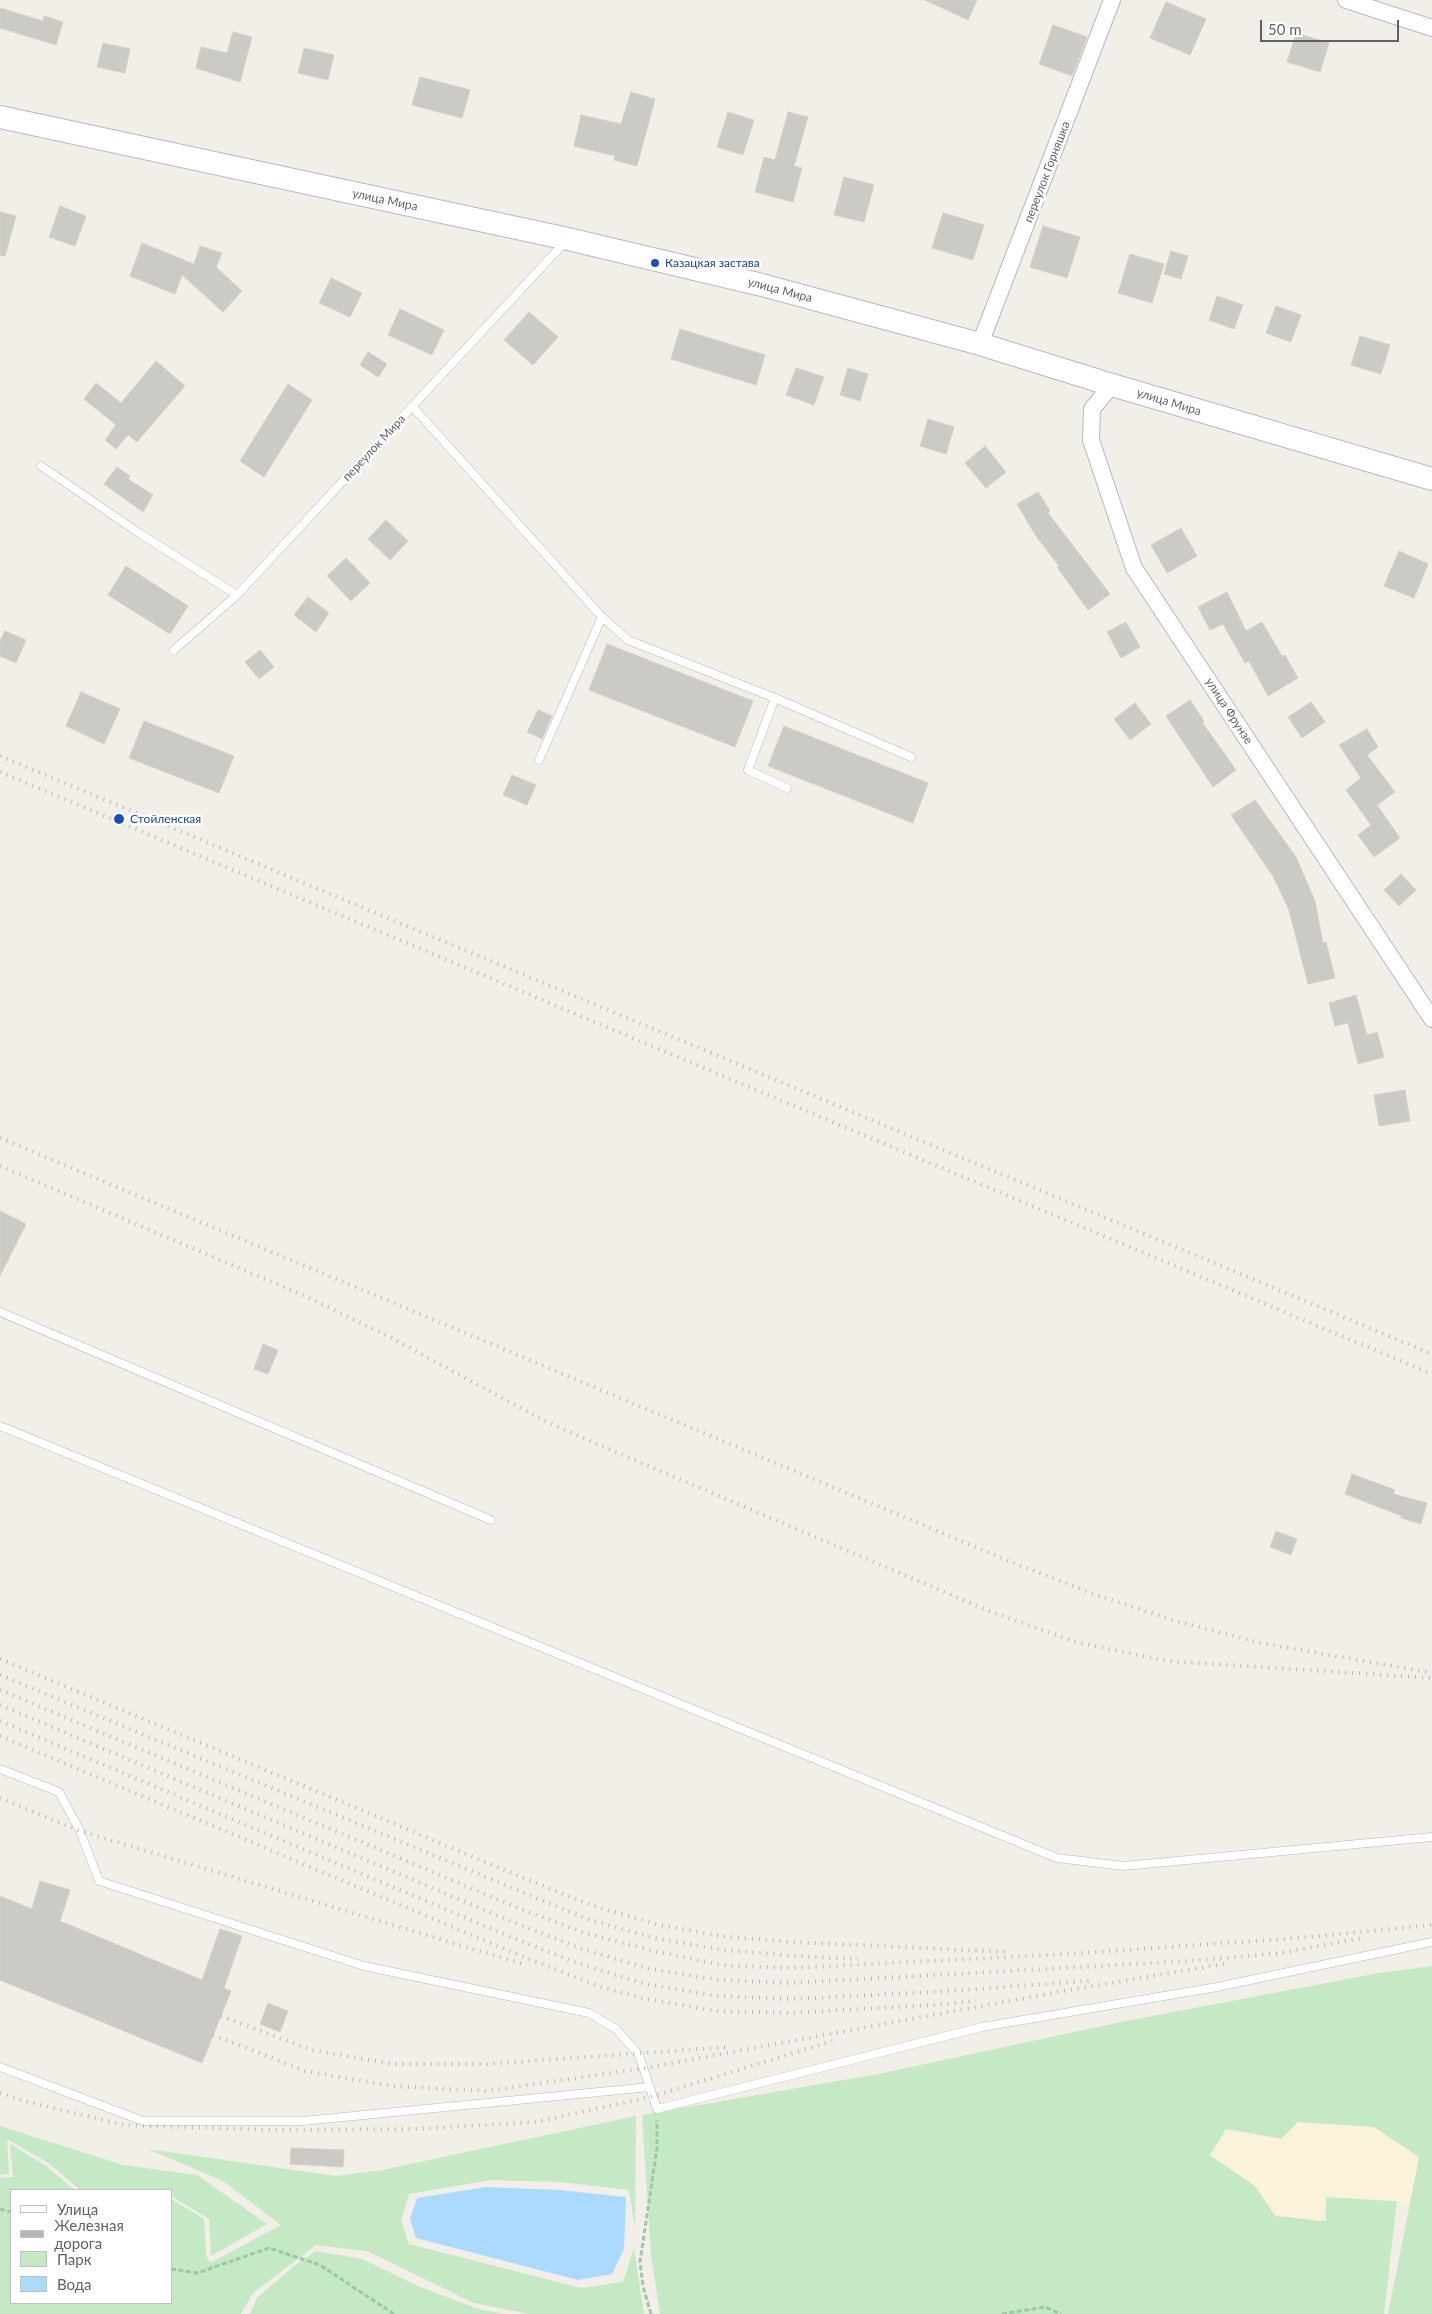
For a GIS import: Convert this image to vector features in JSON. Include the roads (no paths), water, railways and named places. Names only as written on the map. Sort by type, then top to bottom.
[{"type":"main road","name":"улица Мира","points":[[0,117],[568,239],[762,285],[980,344],[1112,385],[1432,479]]},
{"type":"street","name":"переулок Горняшка","points":[[980,344],[1112,0]]},
{"type":"street","points":[[1346,0],[1432,28]]},
{"type":"street","name":"улица Фрунзе","points":[[1112,385],[1092,409],[1092,440],[1134,568],[1432,1019]]},
{"type":"lane","name":"переулок Мира","points":[[174,650],[237,595],[568,239]]},
{"type":"lane","points":[[412,406],[602,617],[628,640],[774,698],[911,757]]},
{"type":"lane","points":[[42,466],[139,533],[237,595]]},
{"type":"lane","points":[[539,760],[602,617]]},
{"type":"lane","points":[[774,698],[748,770],[787,788]]},
{"type":"lane","points":[[0,1312],[491,1520]]},
{"type":"lane","points":[[0,1426],[1058,1858],[1124,1866],[1432,1837]]},
{"type":"lane","points":[[0,1769],[59,1792],[80,1831],[99,1881],[364,1966],[589,2013],[616,2029],[639,2055],[658,2109],[982,2027],[1217,1987],[1432,1942]]},
{"type":"lane","points":[[0,2067],[143,2121],[303,2121],[650,2087]]},
{"type":"water","points":[[486,2187],[559,2190],[626,2197],[624,2249],[612,2274],[578,2280],[416,2238],[410,2219],[417,2198]]},
{"type":"railway","points":[[0,756],[1432,1354]]},
{"type":"railway","points":[[0,772],[1432,1374]]},
{"type":"railway","points":[[0,1138],[1009,1561],[1091,1593],[1176,1621],[1261,1643],[1427,1672]]},
{"type":"railway","points":[[0,1166],[307,1297],[388,1336],[543,1420],[989,1611],[1076,1642],[1167,1661],[1432,1678]]},
{"type":"railway","points":[[0,1659],[531,1881],[591,1905],[659,1925],[727,1937],[1008,1952]]},
{"type":"railway","points":[[0,1675],[587,1919],[654,1938],[723,1950],[858,1959]]},
{"type":"railway","points":[[0,1690],[516,1907],[582,1932],[653,1951],[722,1965],[791,1968],[1068,1954],[1298,1938],[1432,1925]]},
{"type":"railway","points":[[0,1705],[508,1920],[579,1948],[650,1969],[719,1980],[789,1983],[1189,1961],[1282,1953]]},
{"type":"railway","points":[[0,1721],[504,1934],[574,1962],[645,1984],[717,1996],[790,1999],[933,1992],[1089,1981]]},
{"type":"railway","points":[[0,1736],[514,1953],[598,1986],[641,1998],[716,2011],[789,2013],[976,2001]]},
{"type":"railway","points":[[0,1798],[80,1831],[526,1965]]},
{"type":"railway","points":[[1276,1954],[1362,1938]]},
{"type":"railway","points":[[213,2035],[305,2071],[392,2086],[487,2091],[645,2068],[1058,1992],[1229,1963]]},
{"type":"railway","points":[[221,2016],[312,2050],[393,2064],[487,2064],[730,2047]]},
{"type":"railway","points":[[0,2093],[124,2125],[270,2130],[416,2129],[536,2122],[654,2096],[832,2041]]},
{"type":"place","name":"Казацкая застава","points":[[655,263]]},
{"type":"place","name":"Стойленская","points":[[119,819]]}]
